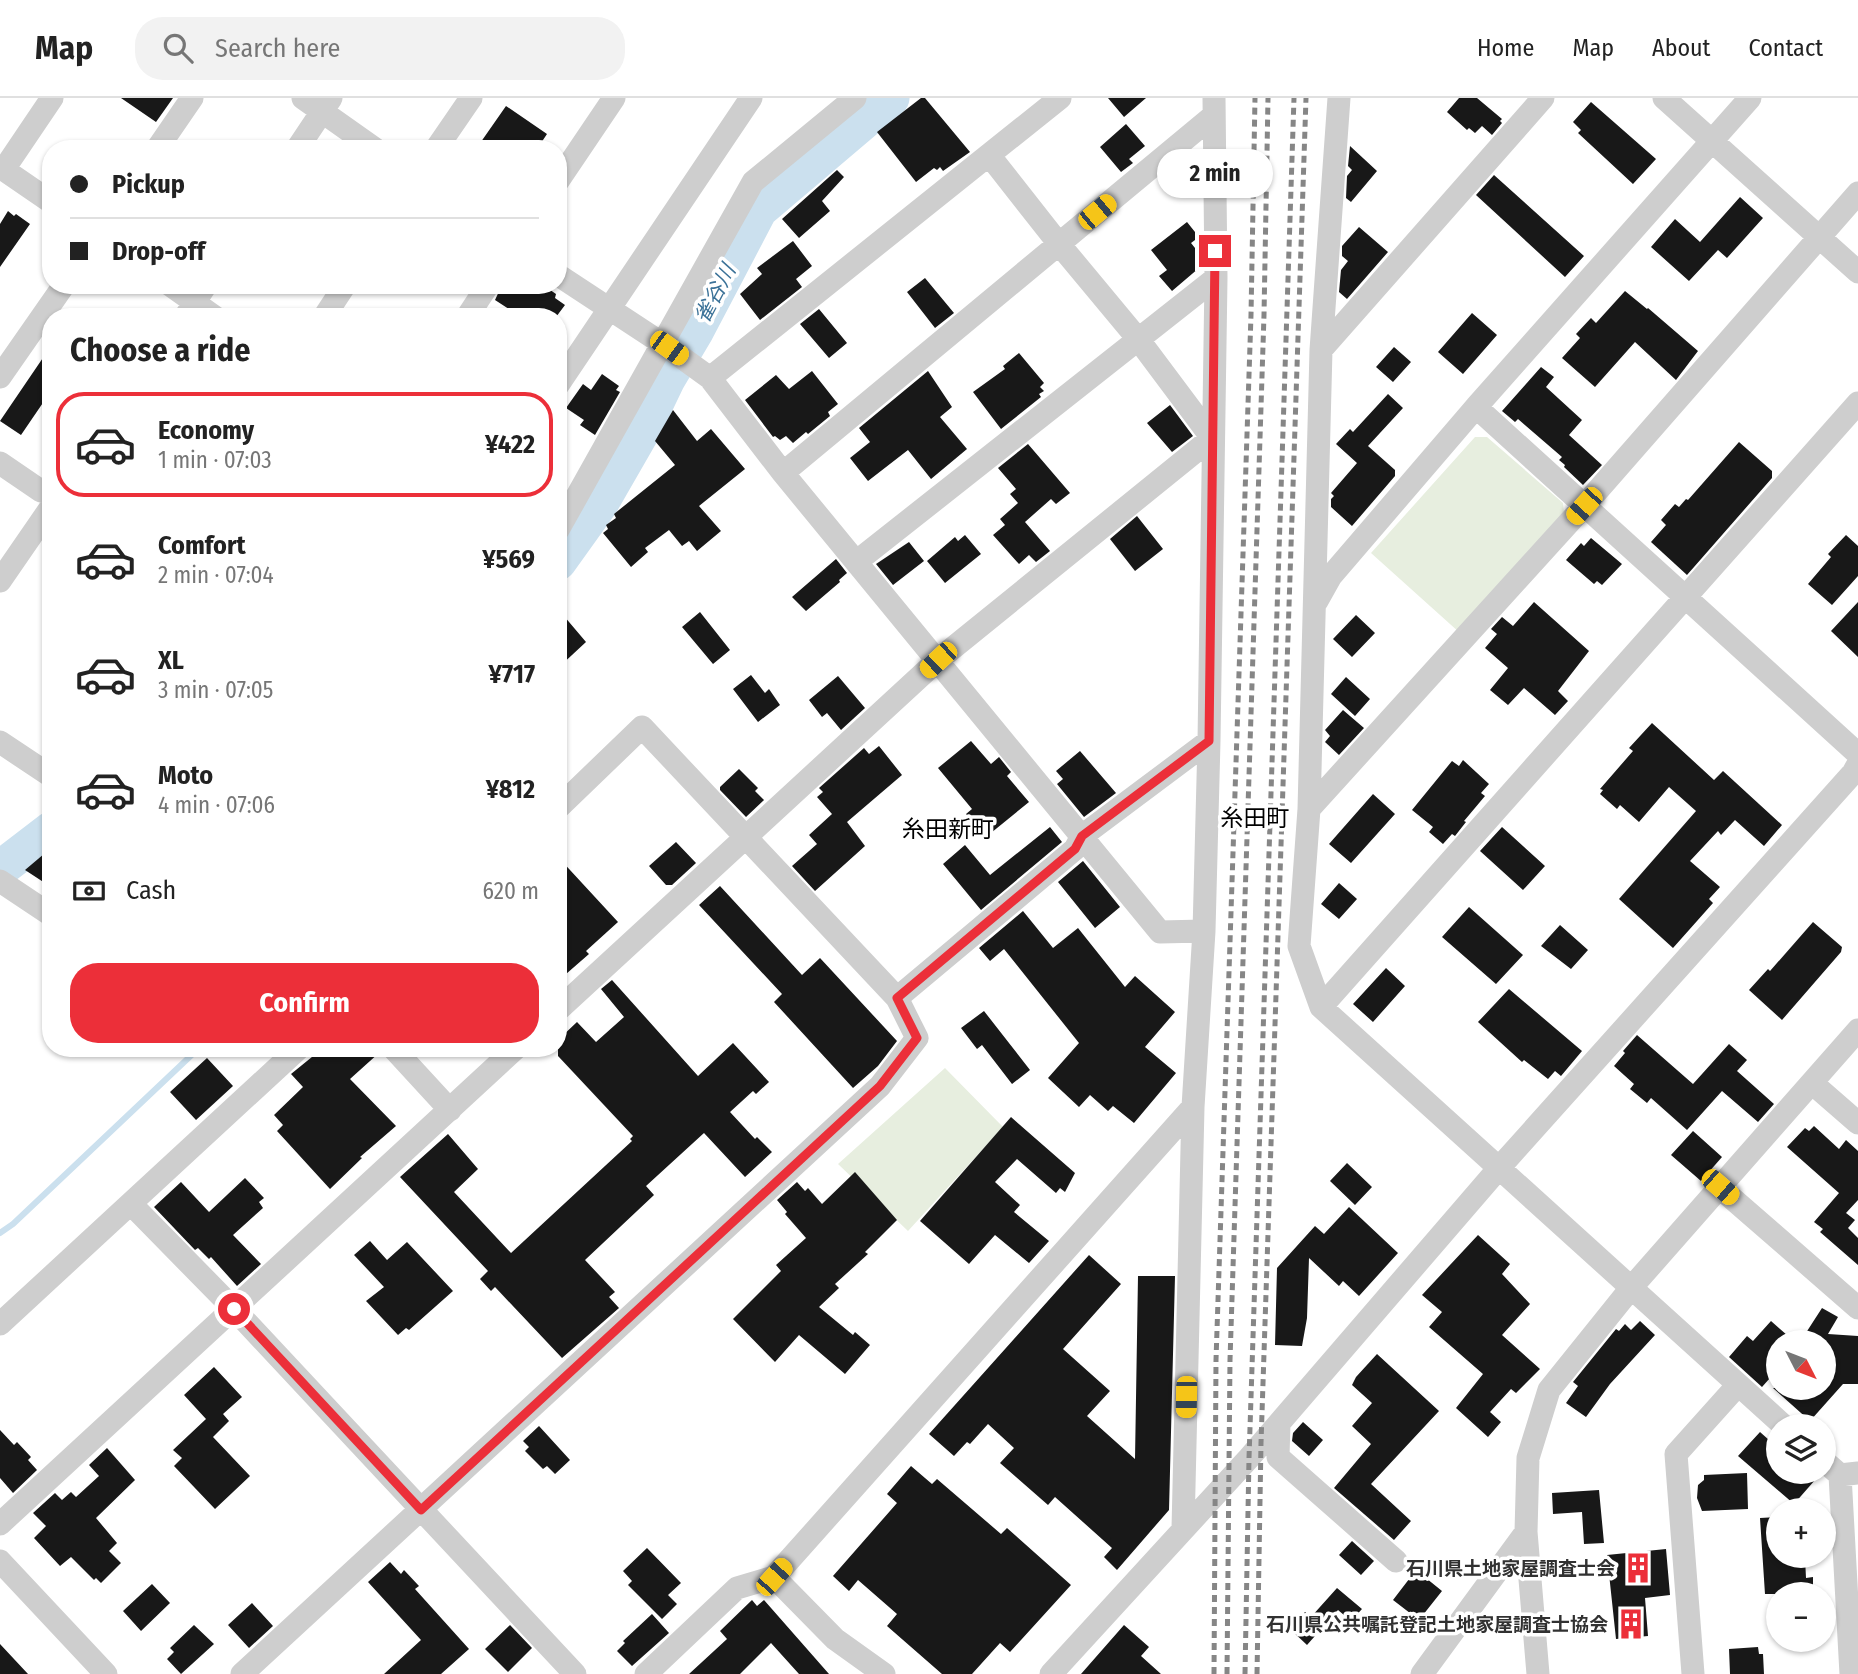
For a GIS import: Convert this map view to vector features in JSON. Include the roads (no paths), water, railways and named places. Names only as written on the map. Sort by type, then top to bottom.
[{"type":"street","points":[[42,196],[2,168],[52,98]]},
{"type":"street","points":[[163,140],[192,98]]},
{"type":"street","points":[[303,98],[326,105],[365,140]]},
{"type":"street","points":[[442,140],[471,98]]},
{"type":"street","points":[[567,168],[614,98]]},
{"type":"street","points":[[567,372],[751,98]]},
{"type":"street","points":[[567,515],[666,346],[753,182],[855,98]]},
{"type":"street","points":[[703,373],[1060,98]]},
{"type":"street","points":[[1321,350],[1543,98]]},
{"type":"street","points":[[1664,98],[1858,272]]},
{"type":"street","points":[[1316,602],[1331,576],[1476,407],[1751,98]]},
{"type":"street","points":[[1342,102],[1321,350],[1309,809],[1299,946],[1321,1007],[1770,1414]]},
{"type":"street","points":[[303,140],[326,105]]},
{"type":"street","points":[[783,473],[1059,244],[1214,107]]},
{"type":"street","points":[[1183,1529],[1193,1107],[1204,931],[1209,741],[1216,278],[1214,107]]},
{"type":"street","points":[[989,155],[1138,339],[1212,438]]},
{"type":"street","points":[[1309,809],[1584,506],[1858,192]]},
{"type":"street","points":[[856,562],[1216,278]]},
{"type":"street","points":[[567,281],[703,373],[1160,932],[1204,931]]},
{"type":"street","points":[[0,377],[42,317]]},
{"type":"street","points":[[1321,1007],[1858,403]]},
{"type":"street","points":[[1476,407],[1858,754]]},
{"type":"street","points":[[567,1002],[938,660],[1212,438]]},
{"type":"street","points":[[0,463],[42,491]]},
{"type":"street","points":[[0,581],[42,520]]},
{"type":"street","points":[[242,1674],[880,1086],[917,1038],[897,998],[642,727],[567,799]]},
{"type":"street","points":[[897,998],[1075,849],[1082,836],[1209,741]]},
{"type":"street","points":[[0,742],[42,770]]},
{"type":"street","points":[[1051,1674],[1279,1423],[1499,1168],[1858,764]]},
{"type":"street","points":[[1,881],[42,909]]},
{"type":"street","points":[[1538,1674],[1526,1532],[1528,1458],[1549,1390],[1631,1288],[1858,1030]]},
{"type":"street","points":[[0,1324],[289,1057]]},
{"type":"street","points":[[401,1057],[450,1110]]},
{"type":"street","points":[[0,1524],[506,1057]]},
{"type":"street","points":[[1812,1083],[1858,1122]]},
{"type":"street","points":[[646,1674],[737,1588],[774,1577],[1193,1107]]},
{"type":"street","points":[[1720,1187],[1858,1308]]},
{"type":"street","points":[[131,1204],[234,1309],[575,1674]]},
{"type":"street","points":[[1693,1674],[1676,1454],[1737,1386]]},
{"type":"street","points":[[1279,1423],[1278,1457],[1396,1561]]},
{"type":"street","points":[[1840,1470],[1851,1674]]},
{"type":"street","points":[[1422,1674],[1526,1532]]},
{"type":"street","points":[[0,1561],[106,1674]]},
{"type":"street","points":[[774,1577],[835,1639],[884,1674]]},
{"type":"waterway","name":"雀谷川","points":[[567,549],[601,502],[643,429],[667,379],[759,210],[891,98]]},
{"type":"waterway","name":"雀谷川","points":[[0,869],[42,837]]},
{"type":"waterway","points":[[0,1233],[13,1224],[189,1057]]},
{"type":"railway","points":[[1214,1674],[1216,1360],[1251,315],[1255,98]]},
{"type":"railway","points":[[1227,1674],[1230,1360],[1264,315],[1268,98]]},
{"type":"railway","points":[[1245,1674],[1249,1458],[1294,98]]},
{"type":"railway","points":[[1257,1674],[1261,1443],[1306,98]]},
{"type":"place","name":"石川県土地家屋調査士会","points":[[1638,1568]]},
{"type":"place","name":"石川県公共嘱託登記土地家屋調査士協会","points":[[1631,1624]]},
{"type":"district","name":"糸田町","points":[[1255,818]]},
{"type":"district","name":"糸田新町","points":[[948,829]]}]
